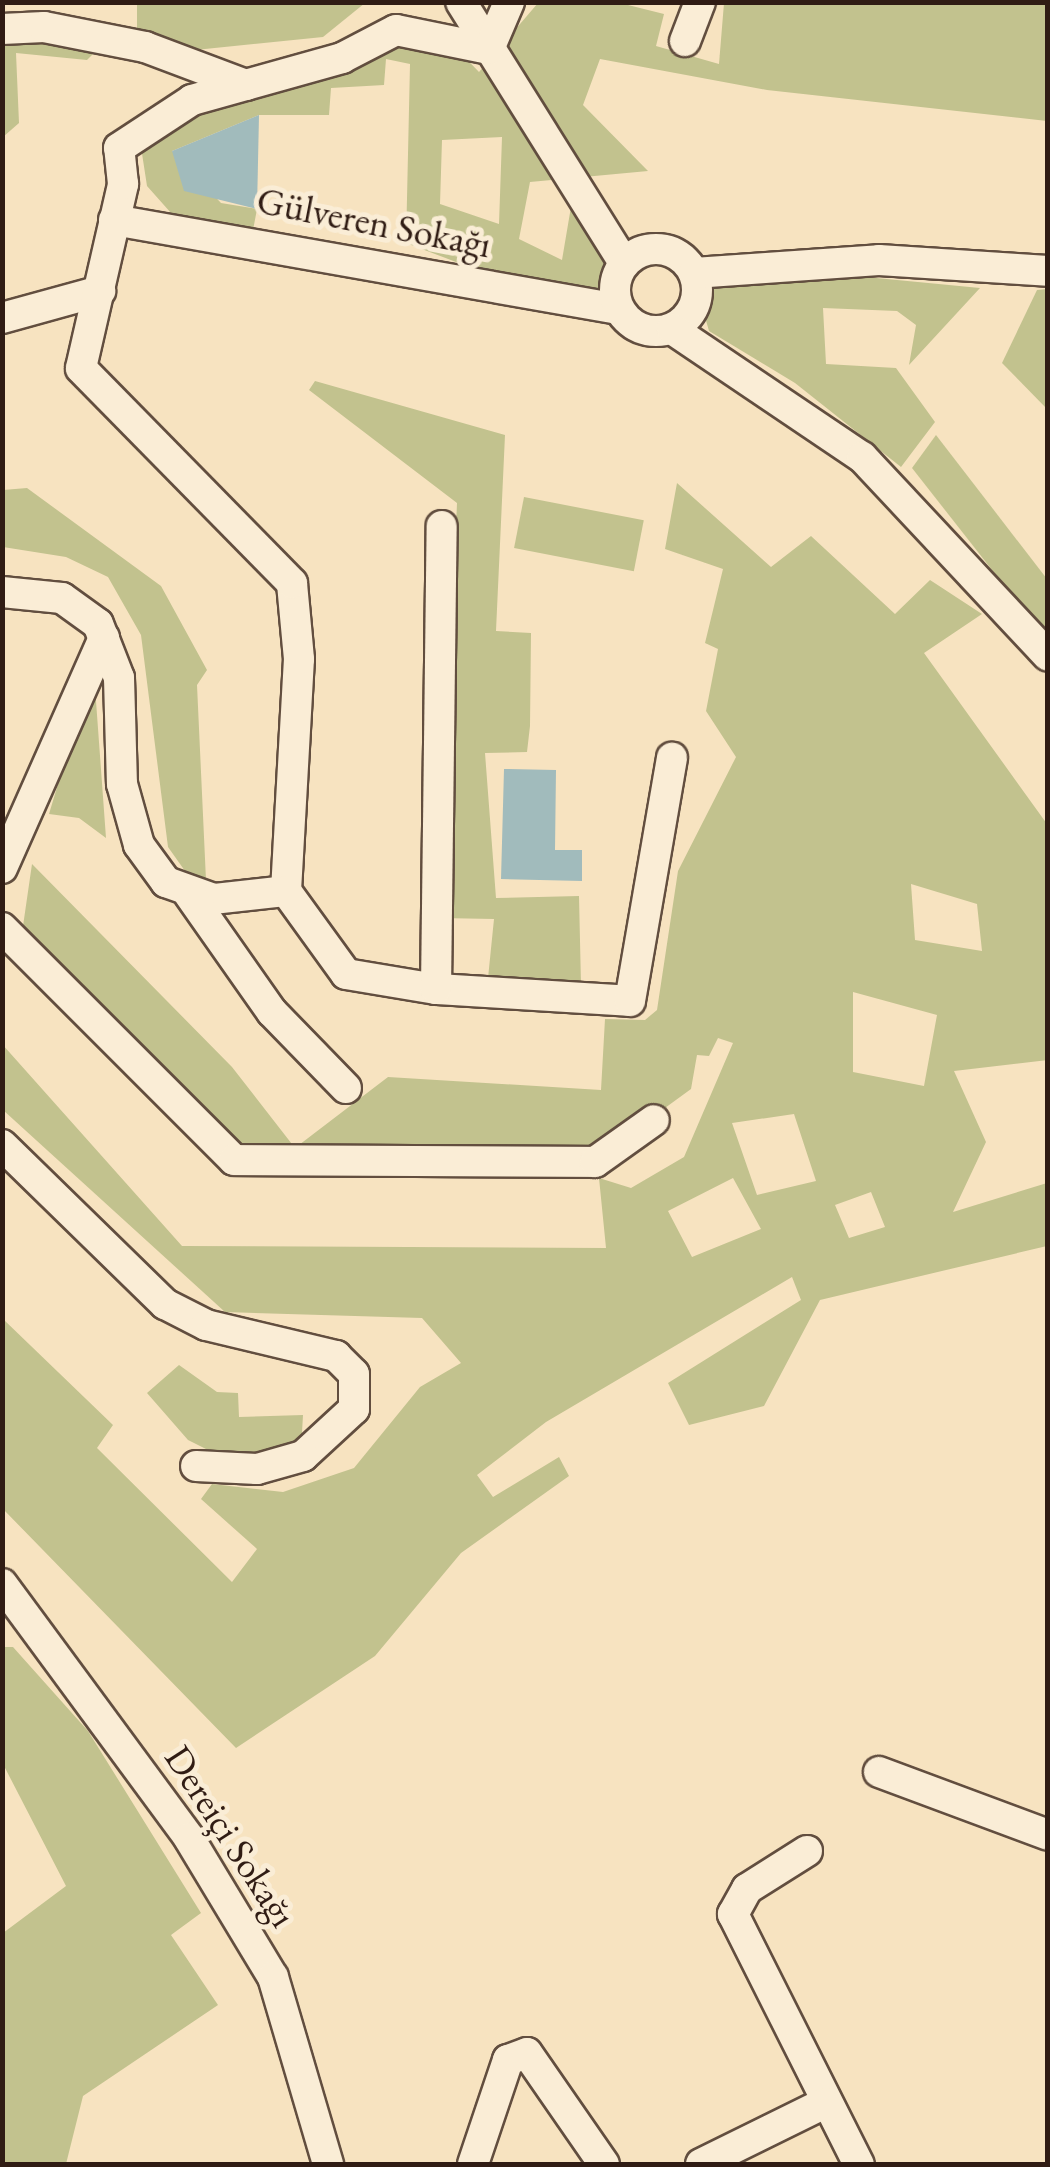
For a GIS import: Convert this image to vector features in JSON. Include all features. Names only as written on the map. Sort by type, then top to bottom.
[{"type":"street","points":[[460,2],[624,263],[618,309],[640,329],[672,329],[862,457],[1048,656]]},
{"type":"street","points":[[489,48],[508,2]]},
{"type":"street","points":[[684,41],[700,2]]},
{"type":"street","points":[[2,29],[44,27],[145,47],[246,85]]},
{"type":"street","points":[[489,48],[396,30],[342,58],[192,100],[119,148],[114,220],[81,368],[292,583],[299,660],[286,891],[346,974],[436,989],[630,1000],[672,758]]},
{"type":"street","name":"Gülveren Sokağı","points":[[114,220],[618,309]]},
{"type":"street","points":[[624,263],[654,248],[694,273],[879,260],[1048,272]]},
{"type":"street","points":[[672,329],[694,305],[694,273]]},
{"type":"street","points":[[2,318],[100,291]]},
{"type":"street","points":[[436,989],[442,526]]},
{"type":"street","points":[[2,592],[62,598],[104,638],[119,678],[122,784],[138,844],[166,882],[189,894],[272,1012],[346,1088]]},
{"type":"street","points":[[2,868],[104,638]]},
{"type":"street","points":[[189,894],[286,891]]},
{"type":"street","points":[[2,928],[234,1160],[595,1162],[654,1120]]},
{"type":"street","points":[[2,1145],[165,1304],[206,1325],[336,1356],[354,1374],[354,1409],[303,1456],[258,1469],[196,1466]]},
{"type":"street","name":"Dereiçi Sokağı","points":[[2,1584],[190,1838],[273,1978],[328,2164]]},
{"type":"street","points":[[879,1772],[1048,1835]]},
{"type":"street","points":[[807,1851],[747,1889],[733,1914],[825,2104],[859,2164]]},
{"type":"street","points":[[472,2164],[508,2060],[527,2053],[604,2164]]},
{"type":"street","points":[[701,2164],[825,2104]]},
{"type":"green space","points":[[137,3],[365,3],[323,37],[137,56]]},
{"type":"green space","points":[[538,3],[620,3],[664,14],[656,46],[719,64],[724,3],[1047,3],[1047,121],[767,90],[600,59],[583,105],[648,171],[530,182],[519,239],[562,260],[573,195],[610,239],[620,288],[559,301],[406,243],[410,64],[386,59],[384,85],[331,88],[329,115],[259,115],[172,151],[221,203],[257,209],[251,241],[171,213],[147,186],[141,147],[180,113],[331,68],[366,27],[426,53],[450,42],[479,72]],"holes":[[[502,137],[499,224],[440,204],[442,140]]]},
{"type":"green space","points":[[3,35],[111,36],[87,60],[16,53],[19,123],[3,137]]},
{"type":"green space","points":[[866,277],[980,288],[909,365],[916,325],[897,311],[823,308],[826,364],[896,368],[935,422],[901,467],[795,383],[709,331],[701,303],[716,278]]},
{"type":"green space","points":[[1048,289],[1047,409],[1002,363],[1037,290]]},
{"type":"green space","points":[[315,381],[505,435],[496,631],[531,633],[530,726],[527,752],[485,753],[496,898],[579,896],[581,985],[487,988],[494,919],[440,918],[457,503],[309,390]]},
{"type":"green space","points":[[936,435],[1047,579],[1047,640],[912,468]]},
{"type":"green space","points":[[677,483],[771,567],[811,536],[895,614],[930,580],[982,614],[924,653],[1047,824],[1048,1060],[954,1071],[986,1142],[953,1212],[1047,1183],[1047,1246],[820,1300],[764,1406],[689,1425],[668,1383],[801,1300],[792,1277],[546,1422],[477,1475],[493,1497],[559,1457],[569,1476],[461,1553],[375,1656],[236,1748],[3,1509],[3,1319],[113,1425],[97,1448],[232,1582],[257,1549],[201,1499],[212,1484],[283,1492],[354,1468],[420,1387],[461,1363],[422,1318],[225,1312],[3,1110],[2,1044],[182,1246],[606,1248],[599,1178],[631,1188],[684,1157],[733,1043],[718,1038],[709,1056],[697,1055],[691,1089],[606,1151],[234,1158],[23,926],[32,864],[232,1067],[295,1148],[388,1077],[601,1090],[605,1019],[645,1020],[657,1010],[678,871],[736,757],[706,711],[718,649],[705,643],[723,569],[665,549]],"holes":[[[911,884],[977,904],[982,951],[915,940]],[[853,992],[937,1015],[924,1086],[853,1072]],[[794,1114],[816,1181],[757,1195],[732,1123]],[[733,1178],[761,1229],[692,1257],[668,1211]],[[871,1192],[885,1227],[849,1238],[835,1205]]]},
{"type":"green space","points":[[27,488],[161,586],[207,670],[197,685],[206,880],[185,871],[168,847],[141,635],[108,577],[66,557],[3,547],[3,490]]},
{"type":"green space","points":[[524,497],[644,520],[634,571],[514,548]]},
{"type":"green space","points":[[89,681],[96,701],[106,838],[79,818],[49,814]]},
{"type":"green space","points":[[179,1365],[217,1392],[238,1393],[239,1417],[303,1415],[301,1450],[226,1459],[188,1440],[147,1393]]},
{"type":"green space","points":[[3,1647],[13,1647],[88,1731],[201,1913],[171,1935],[218,2005],[83,2096],[66,2164],[3,2164],[3,1933],[66,1886],[3,1764]]},
{"type":"water","points":[[259,115],[257,209],[184,191],[172,151]]},
{"type":"water","points":[[504,769],[556,770],[555,850],[582,850],[582,881],[501,879]]}]
